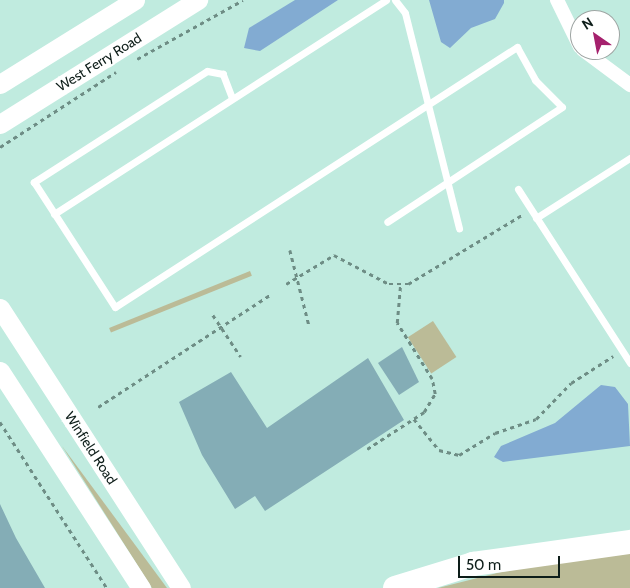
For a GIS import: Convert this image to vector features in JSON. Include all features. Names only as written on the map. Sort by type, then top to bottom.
[{"type":"highway","points":[[395,588],[473,564],[630,542]]},
{"type":"main road","points":[[0,84],[135,0]]},
{"type":"main road","name":"West Ferry Road","points":[[0,124],[198,0]]},
{"type":"main road","name":"Winfield Road","points":[[0,308],[181,588]]},
{"type":"main road","points":[[0,371],[141,588]]},
{"type":"street","points":[[557,0],[570,27]]},
{"type":"street","points":[[596,60],[630,85]]},
{"type":"lane","points":[[54,214],[386,0]]},
{"type":"lane","points":[[395,0],[405,13],[458,228]]},
{"type":"lane","points":[[232,98],[227,79],[214,70],[166,96],[34,182],[115,307],[517,48],[535,80],[562,107],[387,222]]},
{"type":"lane","points":[[536,218],[630,158]]},
{"type":"lane","points":[[518,189],[630,362]]},
{"type":"path","points":[[133,61],[243,0]]},
{"type":"path","points":[[0,147],[124,66]]},
{"type":"path","points":[[286,284],[334,256],[363,274],[400,285],[427,275],[531,209]]},
{"type":"path","points":[[290,250],[309,326]]},
{"type":"path","points":[[367,449],[427,410],[435,390],[396,323],[400,285]]},
{"type":"path","points":[[98,406],[270,294]]},
{"type":"path","points":[[213,315],[241,357]]},
{"type":"path","points":[[414,419],[439,450],[459,455],[496,433],[536,419],[570,383],[622,350]]},
{"type":"path","points":[[0,422],[107,588]]},
{"type":"green space","points":[[250,271],[252,276],[111,333],[109,328]]},
{"type":"green space","points":[[433,321],[456,357],[431,373],[408,337]]},
{"type":"green space","points":[[62,446],[167,588],[152,588]]},
{"type":"green space","points":[[630,551],[630,588],[438,588],[501,572]]},
{"type":"water","points":[[295,0],[338,0],[260,51],[244,48],[249,28]]},
{"type":"water","points":[[429,0],[504,0],[504,3],[495,19],[471,28],[450,48],[441,42]]},
{"type":"water","points":[[601,385],[615,387],[628,404],[630,446],[503,462],[494,457],[501,446],[555,423]]},
{"type":"building","points":[[402,347],[419,382],[399,395],[378,363]]},
{"type":"building","points":[[368,358],[404,420],[265,511],[255,496],[235,509],[202,455],[179,402],[231,372],[267,428]]},
{"type":"building","points":[[0,504],[16,538],[45,588],[0,588]]}]
